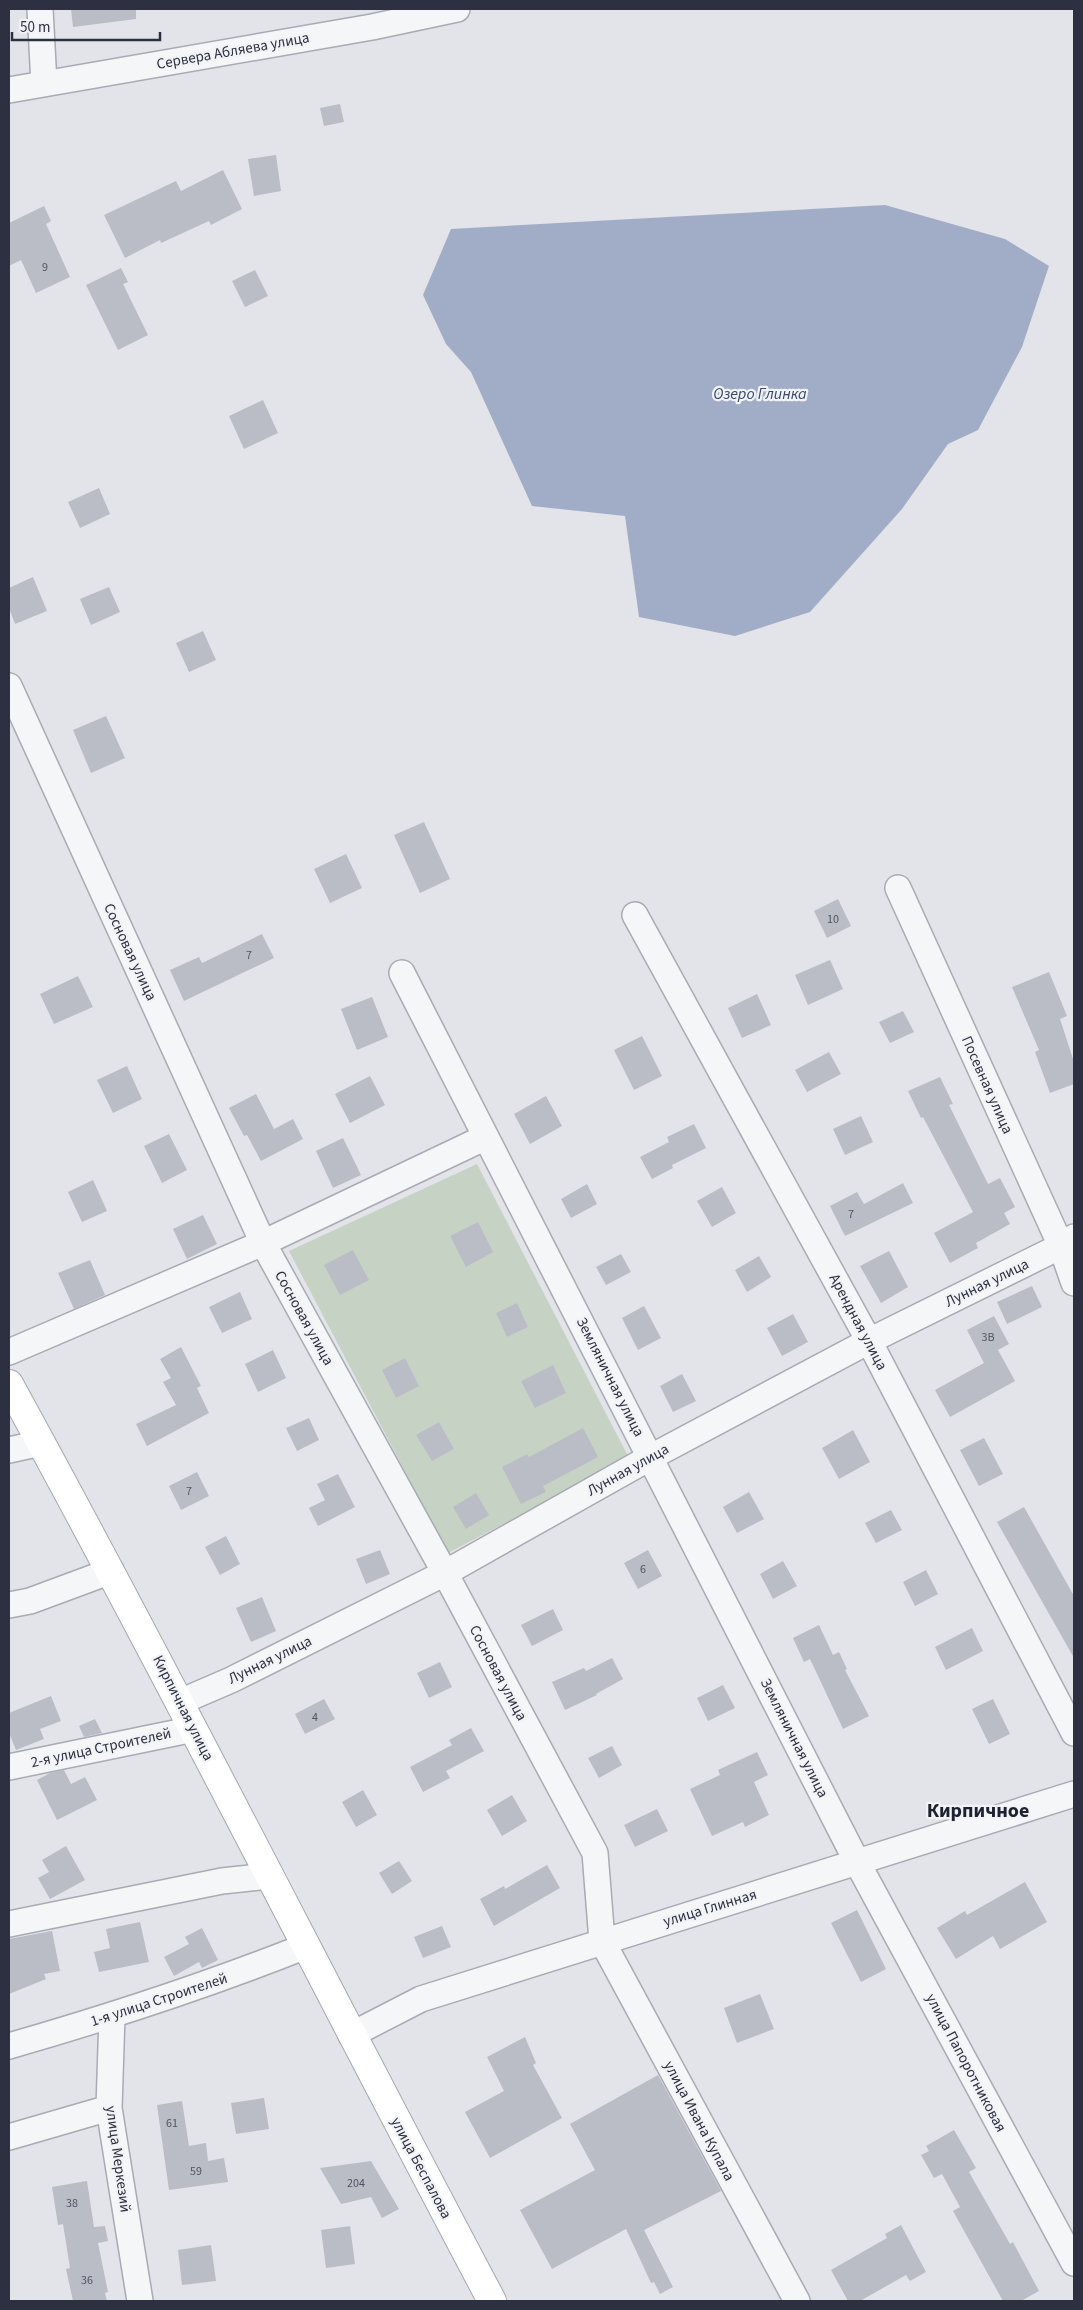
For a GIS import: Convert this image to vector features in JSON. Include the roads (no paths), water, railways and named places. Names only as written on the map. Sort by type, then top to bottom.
[{"type":"main road","name":"Кирпичная улица","points":[[9,1384],[180,1702],[351,2035]]},
{"type":"main road","name":"улица Беспалова","points":[[351,2035],[492,2301]]},
{"type":"street","points":[[40,9],[44,84]]},
{"type":"street","name":"Сервера Абляева улица","points":[[9,90],[370,18],[458,9]]},
{"type":"street","name":"Сосновая улица","points":[[9,686],[263,1243],[445,1574],[595,1853],[602,1941]]},
{"type":"street","name":"Посевная улица","points":[[898,888],[1067,1241],[1074,1283]]},
{"type":"street","name":"Арендная улица","points":[[635,915],[869,1341],[1074,1733]]},
{"type":"street","name":"Земляничная улица","points":[[402,973],[857,1862]]},
{"type":"street","points":[[9,1352],[263,1243],[486,1137]]},
{"type":"street","name":"Лунная улица","points":[[180,1702],[231,1680],[445,1574],[651,1457],[869,1341],[1067,1241]]},
{"type":"street","points":[[9,1450],[41,1443]]},
{"type":"street","points":[[9,1605],[30,1601],[111,1571]]},
{"type":"street","name":"2-я улица Строителей","points":[[9,1767],[194,1729]]},
{"type":"street","name":"улица Глинная","points":[[351,2035],[421,1999],[1074,1794]]},
{"type":"street","name":"улица Папоротниковая","points":[[857,1862],[1074,2263]]},
{"type":"street","points":[[9,1924],[222,1881],[269,1876]]},
{"type":"street","name":"улица Ивана Купала","points":[[602,1941],[796,2301]]},
{"type":"street","name":"1-я улица Строителей","points":[[9,2046],[112,2016],[229,1977],[306,1946]]},
{"type":"street","name":"улица Меркезий","points":[[112,2016],[109,2108],[140,2301]]},
{"type":"street","points":[[9,2137],[109,2108]]},
{"type":"water","name":"Озеро Глинка","points":[[885,205],[1005,239],[1049,266],[1022,347],[978,430],[948,444],[902,509],[810,612],[735,636],[639,617],[625,516],[532,506],[471,372],[446,344],[423,295],[451,229]]},
{"type":"district","name":"Кирпичное","points":[[978,1811]]}]
